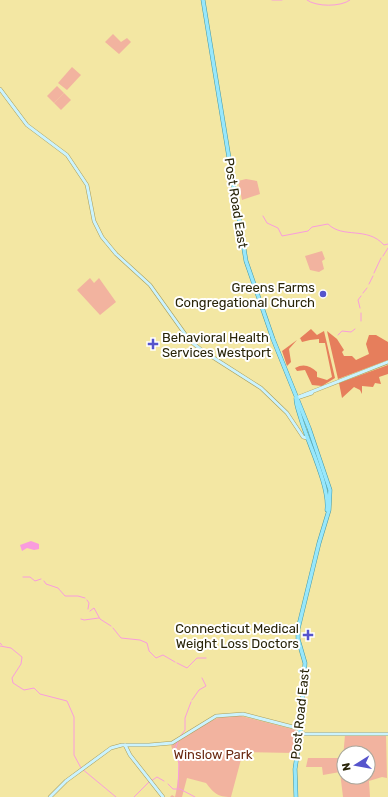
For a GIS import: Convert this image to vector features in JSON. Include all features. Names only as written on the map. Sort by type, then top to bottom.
[{"type":"main road","name":"Post Road East","points":[[203,0],[246,261],[296,398],[305,433],[324,489],[327,505],[326,516]]},
{"type":"main road","points":[[0,89],[27,125],[72,160],[88,188],[97,231],[116,254],[148,282],[187,337],[202,351],[261,388],[287,413],[304,437],[307,438]]},
{"type":"main road","points":[[296,398],[388,362]]},
{"type":"main road","points":[[296,398],[303,397],[324,387]]},
{"type":"main road","points":[[302,408],[301,401],[303,397]]},
{"type":"main road","name":"Post Road East","points":[[296,398],[302,408],[329,488],[330,504],[297,631],[298,640],[305,661],[300,730],[294,771],[296,797]]},
{"type":"main road","points":[[298,429],[302,433],[309,433],[312,436]]},
{"type":"main road","points":[[324,489],[329,488]]},
{"type":"main road","points":[[50,797],[82,769],[109,749],[125,745],[172,743],[213,717],[220,715],[242,714],[290,726],[314,734],[388,734]]},
{"type":"main road","points":[[125,745],[130,755],[163,797]]},
{"type":"green space","points":[[113,34],[121,42],[127,38],[131,42],[119,54],[105,42]]},
{"type":"green space","points":[[72,67],[81,75],[67,90],[58,83]]},
{"type":"green space","points":[[57,86],[64,93],[54,103],[47,96]]},
{"type":"green space","points":[[64,93],[71,100],[61,110],[54,103]]},
{"type":"green space","points":[[246,179],[257,181],[260,194],[242,200],[238,181]]},
{"type":"green space","points":[[322,251],[325,259],[322,261],[324,269],[319,272],[310,270],[305,256]]},
{"type":"green space","points":[[90,278],[94,283],[99,278],[116,302],[100,315],[77,290]]},
{"type":"green space","name":"Winslow Park","points":[[223,716],[241,716],[296,730],[297,739],[294,753],[243,752],[231,797],[219,795],[206,783],[187,778],[182,797],[175,797],[179,765],[171,744],[184,738],[209,722]]},
{"type":"green space","points":[[386,734],[387,778],[382,777],[376,779],[376,745],[344,745],[345,735]]},
{"type":"green space","points":[[308,758],[336,758],[336,773],[323,775],[322,767],[306,767]]},
{"type":"green space","points":[[342,785],[369,785],[370,797],[343,797]]},
{"type":"shaded area","points":[[311,329],[317,335],[324,331],[335,378],[322,386],[312,385],[305,370],[297,371],[295,368],[307,366],[317,372],[317,377],[327,380],[332,377],[325,343],[319,343],[319,339],[302,342],[300,338]]},
{"type":"shaded area","points":[[327,331],[337,339],[344,350],[342,352],[344,356],[352,356],[356,360],[369,354],[366,344],[369,335],[376,335],[388,342],[388,360],[338,379]]},
{"type":"shaded area","points":[[297,340],[289,349],[291,362],[287,366],[282,351]]},
{"type":"shaded area","points":[[388,365],[388,374],[379,377],[381,384],[375,383],[373,387],[362,386],[362,394],[360,390],[354,387],[342,398],[339,383]]},
{"type":"shaded area","points":[[31,541],[39,544],[39,549],[34,550],[27,548],[22,551],[20,545]]},
{"type":"waterway","points":[[272,0],[282,0]]},
{"type":"waterway","points":[[307,0],[322,5],[341,4],[350,0]]},
{"type":"waterway","points":[[263,216],[267,223],[278,228],[282,236],[308,231],[312,227],[328,224],[341,231],[363,234],[377,239],[384,245],[388,244]]},
{"type":"waterway","points":[[383,256],[388,248]]},
{"type":"waterway","points":[[374,273],[381,258]]},
{"type":"waterway","points":[[369,284],[373,276]]},
{"type":"waterway","points":[[363,293],[367,288]]},
{"type":"waterway","points":[[360,308],[358,300],[361,296]]},
{"type":"waterway","points":[[361,313],[361,321]]},
{"type":"waterway","points":[[338,335],[342,331],[351,332],[355,329]]},
{"type":"waterway","points":[[23,577],[30,577],[35,581],[41,579]]},
{"type":"waterway","points":[[44,581],[46,584],[58,588],[65,596],[78,596],[85,598]]},
{"type":"waterway","points":[[87,600],[89,603],[88,609]]},
{"type":"waterway","points":[[90,611],[94,608],[100,619],[111,626]]},
{"type":"waterway","points":[[81,619],[99,618]]},
{"type":"waterway","points":[[113,628],[121,638],[140,640],[147,643],[149,651],[156,658],[163,655],[175,662]]},
{"type":"waterway","points":[[0,646],[11,648],[22,657],[21,664],[12,678],[13,683],[24,690],[34,688],[40,694],[67,701],[74,717],[74,755],[81,768],[116,797]]},
{"type":"waterway","points":[[177,663],[187,668],[197,658],[206,658]]},
{"type":"waterway","points":[[192,700],[199,690],[206,686],[202,678]]},
{"type":"waterway","points":[[179,738],[185,730],[185,718],[191,702]]},
{"type":"waterway","points":[[178,741],[174,752],[179,762],[178,788]]},
{"type":"waterway","points":[[151,781],[157,777],[164,781]]},
{"type":"waterway","points":[[134,797],[149,782]]},
{"type":"waterway","points":[[168,784],[173,789],[180,789],[195,797]]},
{"type":"place","name":"Greens Farms Congregational Church","points":[[323,294]]},
{"type":"place","name":"Behavioral Health Services Westport","points":[[153,344]]},
{"type":"place","name":"Connecticut Medical Weight Loss Doctors","points":[[308,635]]}]
